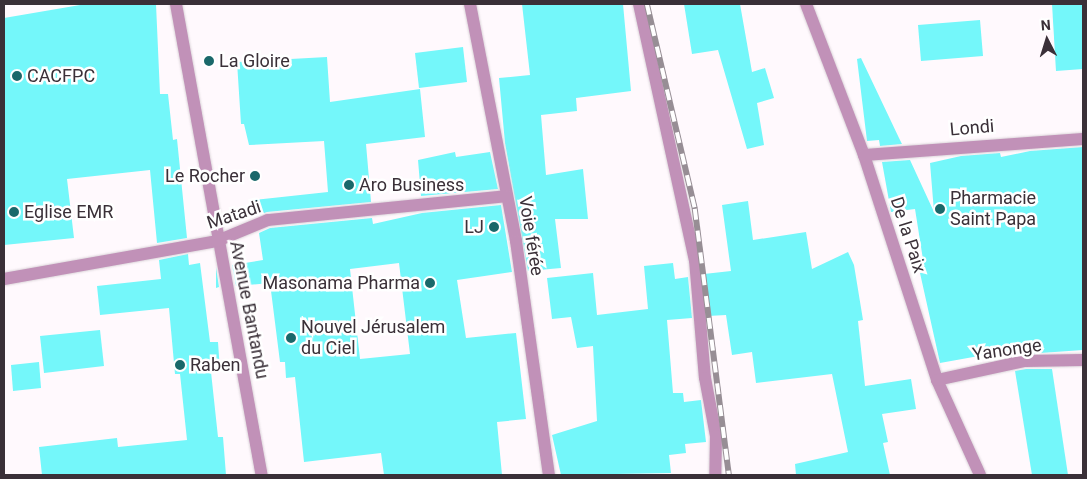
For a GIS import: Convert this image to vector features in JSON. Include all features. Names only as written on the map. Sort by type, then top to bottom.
[{"type":"street","name":"Avenue Bantandu","points":[[176,4],[262,475]]},
{"type":"street","name":"Voie férée","points":[[470,4],[507,196],[549,475]]},
{"type":"street","points":[[639,4],[695,260],[705,378],[716,436],[715,475]]},
{"type":"street","name":"De la Paix","points":[[806,4],[864,155],[937,380],[980,475]]},
{"type":"street","name":"Londi","points":[[864,155],[1083,139]]},
{"type":"street","name":"Matadi","points":[[4,279],[218,241],[268,220],[507,196]]},
{"type":"street","name":"Yanonge","points":[[937,380],[1025,361],[1083,360]]},
{"type":"building","points":[[86,4],[156,4],[160,94],[168,94],[173,140],[177,139],[187,238],[157,243],[150,170],[67,179],[74,238],[4,245],[4,18]]},
{"type":"building","points":[[522,4],[623,4],[631,91],[576,98],[577,111],[541,115],[546,175],[583,169],[588,219],[555,219],[561,268],[528,271],[505,143],[499,78],[530,75]]},
{"type":"building","points":[[684,4],[740,4],[752,72],[765,68],[774,98],[757,103],[764,145],[747,149],[718,50],[692,54]]},
{"type":"building","points":[[1052,4],[1083,4],[1083,69],[1056,71]]},
{"type":"building","points":[[980,20],[983,56],[921,61],[918,25]]},
{"type":"building","points":[[463,47],[467,82],[419,88],[415,53]]},
{"type":"building","points":[[327,57],[330,102],[420,89],[425,137],[366,144],[371,202],[267,212],[256,216],[254,200],[328,192],[324,141],[249,145],[244,124],[241,124],[237,62]]},
{"type":"building","points":[[861,58],[902,144],[880,146],[879,140],[867,141],[857,59]]},
{"type":"building","points":[[1083,147],[1083,350],[1013,355],[1012,350],[940,363],[920,273],[925,272],[915,209],[891,212],[882,162],[910,160],[934,212],[930,163],[961,156],[1000,153],[1001,157],[1030,151]]},
{"type":"building","points":[[455,152],[456,157],[490,152],[498,189],[421,196],[418,160]]},
{"type":"building","points":[[748,201],[753,240],[806,232],[812,269],[848,252],[854,265],[863,320],[858,321],[865,386],[911,379],[916,409],[882,414],[888,442],[883,443],[890,475],[796,475],[795,464],[848,452],[832,374],[756,383],[752,352],[732,355],[726,315],[708,316],[704,274],[731,271],[722,205]]},
{"type":"building","points":[[501,205],[512,272],[457,280],[466,338],[516,333],[526,419],[497,422],[502,475],[384,475],[381,453],[304,462],[295,377],[286,378],[285,362],[280,362],[270,283],[236,286],[232,265],[263,260],[259,233],[270,228],[372,218],[373,224],[422,213]],"holes":[[[399,263],[410,354],[360,359],[350,269]]]},
{"type":"building","points":[[188,254],[189,265],[200,263],[210,342],[218,342],[220,371],[211,372],[218,437],[223,437],[226,475],[42,475],[39,447],[117,438],[118,447],[187,440],[180,374],[175,374],[169,308],[100,315],[97,286],[161,279],[159,260]]},
{"type":"building","points":[[673,263],[675,279],[688,277],[692,318],[667,320],[673,393],[683,393],[684,402],[701,400],[706,442],[685,444],[686,453],[669,455],[671,473],[561,475],[552,435],[597,421],[593,346],[577,348],[571,317],[552,319],[547,278],[593,273],[597,315],[648,309],[644,266]]},
{"type":"building","points":[[216,267],[219,287],[216,288]]},
{"type":"building","points":[[100,330],[104,366],[44,373],[40,336]]},
{"type":"building","points":[[39,362],[41,388],[13,391],[11,365]]},
{"type":"building","points":[[1052,369],[1068,475],[1032,475],[1015,371]]},
{"type":"railway","points":[[647,4],[695,209],[729,475]]},
{"type":"place","name":"La Gloire","points":[[209,61]]},
{"type":"place","name":"CACFPC","points":[[17,76]]},
{"type":"place","name":"Le Rocher","points":[[255,176]]},
{"type":"place","name":"Aro Business","points":[[349,185]]},
{"type":"place","name":"Pharmacie Saint Papa","points":[[940,209]]},
{"type":"place","name":"Eglise EMR","points":[[14,212]]},
{"type":"place","name":"LJ","points":[[494,227]]},
{"type":"place","name":"Masonama Pharma","points":[[430,283]]},
{"type":"place","name":"Nouvel Jérusalem du Ciel","points":[[291,338]]},
{"type":"place","name":"Raben","points":[[180,365]]}]
